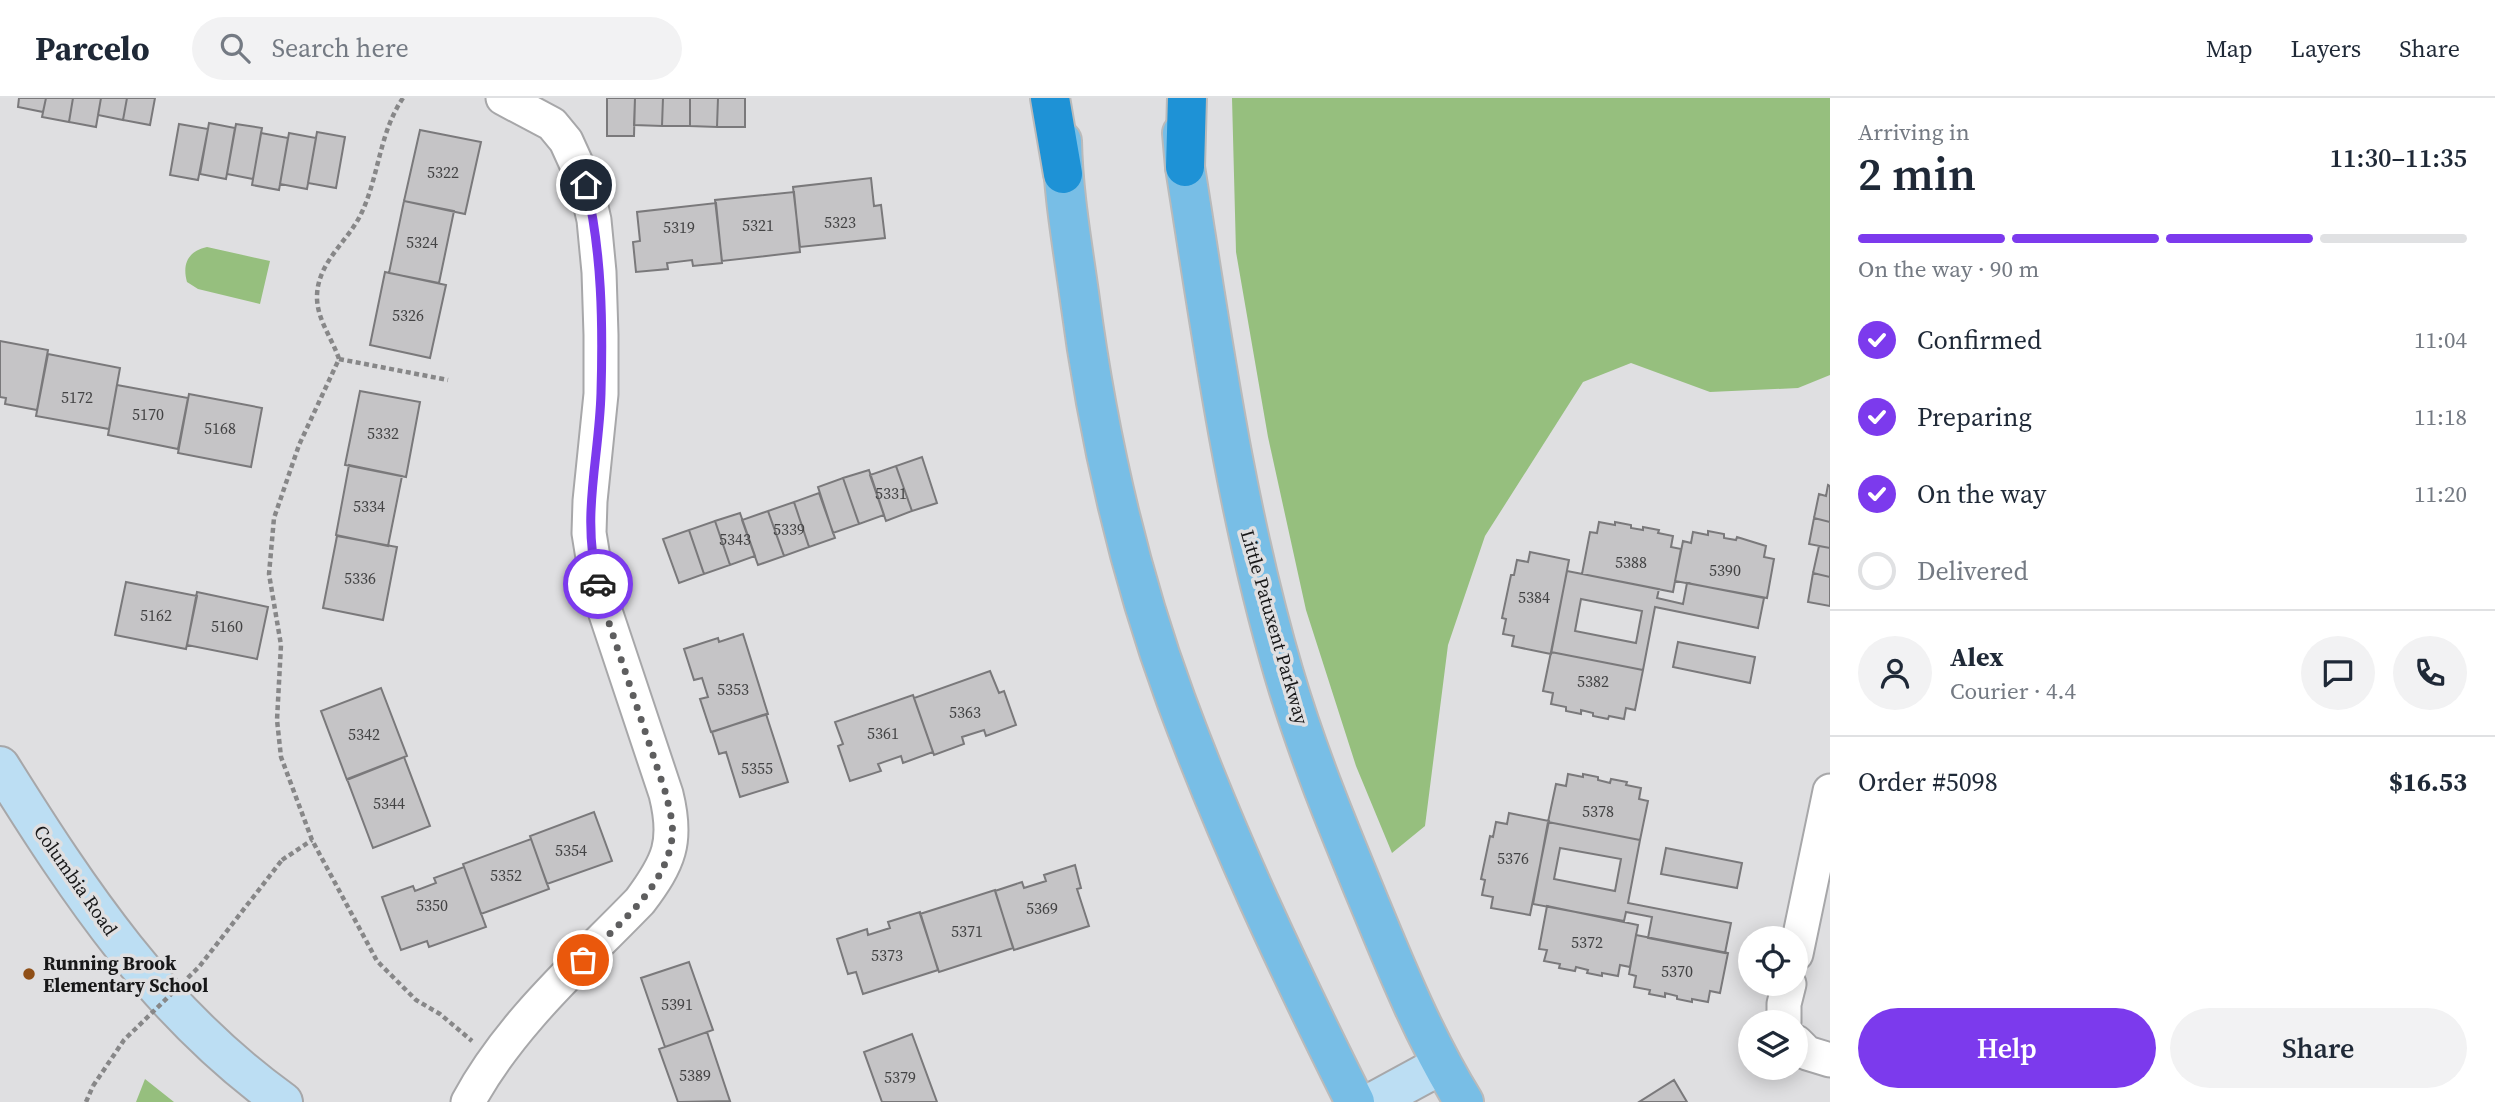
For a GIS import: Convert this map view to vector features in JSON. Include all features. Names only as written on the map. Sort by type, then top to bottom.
[{"type":"highway","points":[[1050,98],[1063,174]]},
{"type":"highway","points":[[1185,167],[1187,98]]},
{"type":"main road","points":[[1061,98],[1063,174],[1086,347],[1108,462],[1139,585],[1175,698],[1230,838],[1289,970],[1355,1102]]},
{"type":"main road","name":"Little Patuxent Parkway","points":[[1179,98],[1185,167],[1230,453],[1284,675],[1331,809],[1384,939],[1441,1065],[1464,1102]]},
{"type":"main road","name":"Columbia Road","points":[[0,766],[79,888],[144,974],[212,1044],[283,1102]]},
{"type":"main road","points":[[1373,1102],[1441,1065]]},
{"type":"street","points":[[468,1102],[495,1058],[545,999],[640,901],[656,880],[672,837],[666,794],[606,614],[589,533],[601,394],[599,272],[594,220],[586,185],[566,141],[552,124],[503,98]]},
{"type":"street","points":[[1802,926],[1830,791]]},
{"type":"street","points":[[1808,1053],[1830,1060]]},
{"type":"path","points":[[403,98],[386,131],[361,216],[321,272],[317,297],[321,320],[333,340],[339,359],[286,478],[274,518],[269,574],[281,645],[276,720],[281,757],[312,840],[377,961],[416,1000],[440,1014],[495,1058]]},
{"type":"path","points":[[339,359],[448,380]]},
{"type":"path","points":[[86,1102],[93,1086],[124,1040],[199,967],[282,860],[312,840]]},
{"type":"green space","points":[[1232,98],[1830,98],[1830,375],[1798,388],[1710,392],[1631,363],[1583,382],[1485,536],[1448,645],[1425,826],[1392,853],[1356,766],[1306,610],[1268,437],[1236,252]]},
{"type":"green space","points":[[207,247],[270,261],[260,304],[198,289],[187,282],[185,270],[188,259],[195,252]]},
{"type":"green space","points":[[145,1079],[174,1102],[136,1102]]},
{"type":"building","points":[[19,98],[46,98],[43,112],[18,107]]},
{"type":"building","points":[[46,98],[73,98],[69,122],[42,117]]},
{"type":"building","points":[[73,98],[101,98],[96,127],[69,122]]},
{"type":"building","points":[[101,98],[127,98],[123,120],[98,115]]},
{"type":"building","points":[[127,98],[155,98],[150,125],[123,120]]},
{"type":"building","points":[[607,98],[635,98],[634,136],[607,136]]},
{"type":"building","points":[[635,98],[663,98],[662,126],[634,125]]},
{"type":"building","points":[[663,98],[690,98],[690,126],[662,126]]},
{"type":"building","points":[[690,98],[718,98],[717,127],[690,126]]},
{"type":"building","points":[[718,98],[745,98],[745,127],[717,127]]},
{"type":"building","points":[[209,123],[235,128],[226,179],[200,174]]},
{"type":"building","points":[[179,124],[208,129],[198,180],[170,175]]},
{"type":"building","points":[[236,124],[262,128],[253,179],[227,174]]},
{"type":"building","points":[[420,130],[481,142],[465,214],[404,201]]},
{"type":"building","points":[[317,132],[345,137],[336,188],[308,183]]},
{"type":"building","points":[[261,133],[288,138],[279,190],[252,185]]},
{"type":"building","points":[[289,133],[316,138],[307,189],[280,184]]},
{"type":"building","points":[[871,178],[874,206],[881,205],[885,238],[800,247],[793,187]]},
{"type":"building","points":[[794,192],[800,252],[722,261],[715,200]]},
{"type":"building","points":[[404,201],[454,211],[439,283],[389,273]]},
{"type":"building","points":[[716,203],[722,263],[693,266],[692,260],[667,263],[668,269],[636,272],[633,242],[640,241],[637,212]]},
{"type":"building","points":[[385,272],[446,285],[430,358],[370,345]]},
{"type":"building","points":[[0,341],[48,350],[37,410],[5,404],[6,398],[0,397]]},
{"type":"building","points":[[48,354],[120,368],[109,429],[36,416]]},
{"type":"building","points":[[117,385],[188,398],[178,449],[108,435]]},
{"type":"building","points":[[360,391],[420,402],[406,477],[345,465]]},
{"type":"building","points":[[189,394],[262,408],[251,467],[178,453]]},
{"type":"building","points":[[922,457],[937,503],[912,511],[896,466]]},
{"type":"building","points":[[349,465],[402,476],[388,546],[336,535]]},
{"type":"building","points":[[896,466],[912,511],[886,521],[870,475]]},
{"type":"building","points":[[869,470],[884,515],[859,524],[843,478]]},
{"type":"building","points":[[843,478],[859,524],[833,533],[818,487]]},
{"type":"building","points":[[1828,485],[1830,522],[1814,518],[1819,494],[1826,496]]},
{"type":"building","points":[[819,493],[835,538],[809,547],[794,502]]},
{"type":"building","points":[[794,502],[809,547],[784,556],[768,511]]},
{"type":"building","points":[[768,511],[784,556],[758,565],[742,520]]},
{"type":"building","points":[[740,513],[755,556],[730,565],[715,521]]},
{"type":"building","points":[[1814,518],[1830,522],[1830,548],[1809,544]]},
{"type":"building","points":[[715,521],[730,565],[704,574],[689,530]]},
{"type":"building","points":[[1599,522],[1615,525],[1615,522],[1643,530],[1643,527],[1659,530],[1658,533],[1673,536],[1671,547],[1681,549],[1673,592],[1582,574],[1590,532],[1597,533]]},
{"type":"building","points":[[689,530],[704,574],[679,583],[663,539]]},
{"type":"building","points":[[1708,531],[1724,534],[1724,538],[1736,540],[1737,537],[1766,546],[1764,557],[1774,559],[1767,598],[1675,581],[1683,541],[1691,543],[1693,532],[1708,535]]},
{"type":"building","points":[[337,536],[397,547],[383,620],[323,608]]},
{"type":"building","points":[[1819,546],[1830,548],[1830,577],[1813,573]]},
{"type":"building","points":[[1530,552],[1569,560],[1551,654],[1512,646],[1514,636],[1503,634],[1506,619],[1502,618],[1511,575],[1514,575],[1517,560],[1528,562]]},
{"type":"building","points":[[1567,571],[1659,589],[1657,598],[1683,604],[1687,583],[1764,598],[1758,628],[1655,607],[1643,670],[1551,652]],"holes":[[[1581,599],[1642,611],[1636,643],[1575,631]]]},
{"type":"building","points":[[1813,573],[1830,577],[1830,606],[1808,602]]},
{"type":"building","points":[[126,582],[197,596],[186,649],[115,635]]},
{"type":"building","points":[[197,592],[268,607],[257,659],[187,645]]},
{"type":"building","points":[[743,634],[768,714],[711,732],[700,699],[708,697],[702,678],[694,680],[684,649],[718,638],[719,642]]},
{"type":"building","points":[[1678,642],[1755,657],[1750,683],[1673,667]]},
{"type":"building","points":[[1551,652],[1643,670],[1635,710],[1626,708],[1624,719],[1609,716],[1608,719],[1581,710],[1581,714],[1566,711],[1566,707],[1551,704],[1553,693],[1543,691]]},
{"type":"building","points":[[990,671],[999,693],[1004,691],[1016,725],[986,736],[984,730],[962,737],[964,744],[934,755],[914,698]]},
{"type":"building","points":[[381,688],[407,756],[347,780],[321,711]]},
{"type":"building","points":[[913,695],[933,752],[903,763],[901,756],[878,764],[881,771],[850,781],[838,746],[843,744],[835,722]]},
{"type":"building","points":[[766,714],[788,782],[740,797],[726,752],[719,754],[712,732]]},
{"type":"building","points":[[404,757],[430,826],[373,848],[347,779]]},
{"type":"building","points":[[1568,774],[1598,777],[1598,780],[1610,783],[1611,779],[1627,782],[1626,785],[1641,788],[1639,799],[1648,801],[1640,840],[1548,822],[1556,784],[1566,786]]},
{"type":"building","points":[[594,812],[612,861],[547,884],[530,836]]},
{"type":"building","points":[[1509,813],[1549,821],[1530,915],[1491,908],[1493,897],[1482,895],[1485,880],[1481,879],[1490,836],[1493,837],[1496,822],[1507,824]]},
{"type":"building","points":[[1548,822],[1640,840],[1628,903],[1731,923],[1725,953],[1648,938],[1652,917],[1626,912],[1624,921],[1533,904]],"holes":[[[1560,848],[1621,859],[1615,891],[1554,879]]]},
{"type":"building","points":[[531,839],[549,889],[481,914],[463,864]]},
{"type":"building","points":[[1666,848],[1742,863],[1737,888],[1661,874]]},
{"type":"building","points":[[1075,865],[1081,888],[1077,889],[1089,926],[1014,950],[995,891],[1022,882],[1024,888],[1046,881],[1044,875]]},
{"type":"building","points":[[464,867],[486,927],[429,947],[427,941],[401,950],[382,897],[413,886],[415,891],[436,883],[434,878]]},
{"type":"building","points":[[995,890],[1013,948],[939,972],[920,914]]},
{"type":"building","points":[[1547,906],[1638,925],[1630,967],[1620,965],[1618,976],[1602,973],[1602,976],[1576,967],[1575,971],[1559,968],[1560,964],[1544,961],[1547,950],[1539,949]]},
{"type":"building","points":[[920,912],[938,970],[863,994],[856,972],[848,974],[837,939],[867,929],[868,935],[890,928],[888,922]]},
{"type":"building","points":[[1636,935],[1728,953],[1720,993],[1710,991],[1708,1002],[1692,999],[1692,1002],[1665,993],[1665,997],[1649,994],[1650,990],[1634,987],[1636,976],[1629,974]]},
{"type":"building","points":[[689,962],[713,1030],[665,1047],[641,978]]},
{"type":"building","points":[[707,1032],[730,1101],[678,1102],[659,1049]]},
{"type":"building","points":[[912,1034],[937,1102],[882,1102],[864,1052]]},
{"type":"building","points":[[1674,1080],[1687,1102],[1639,1102]]},
{"type":"way so far","points":[[583,960],[640,901],[656,880],[672,837],[666,794],[598,584]]},
{"type":"place","name":"Running Brook Elementary School","points":[[29,974]]},
{"type":"route","points":[[586,185],[594,220],[601,335],[601,394],[589,533],[598,584]]}]
